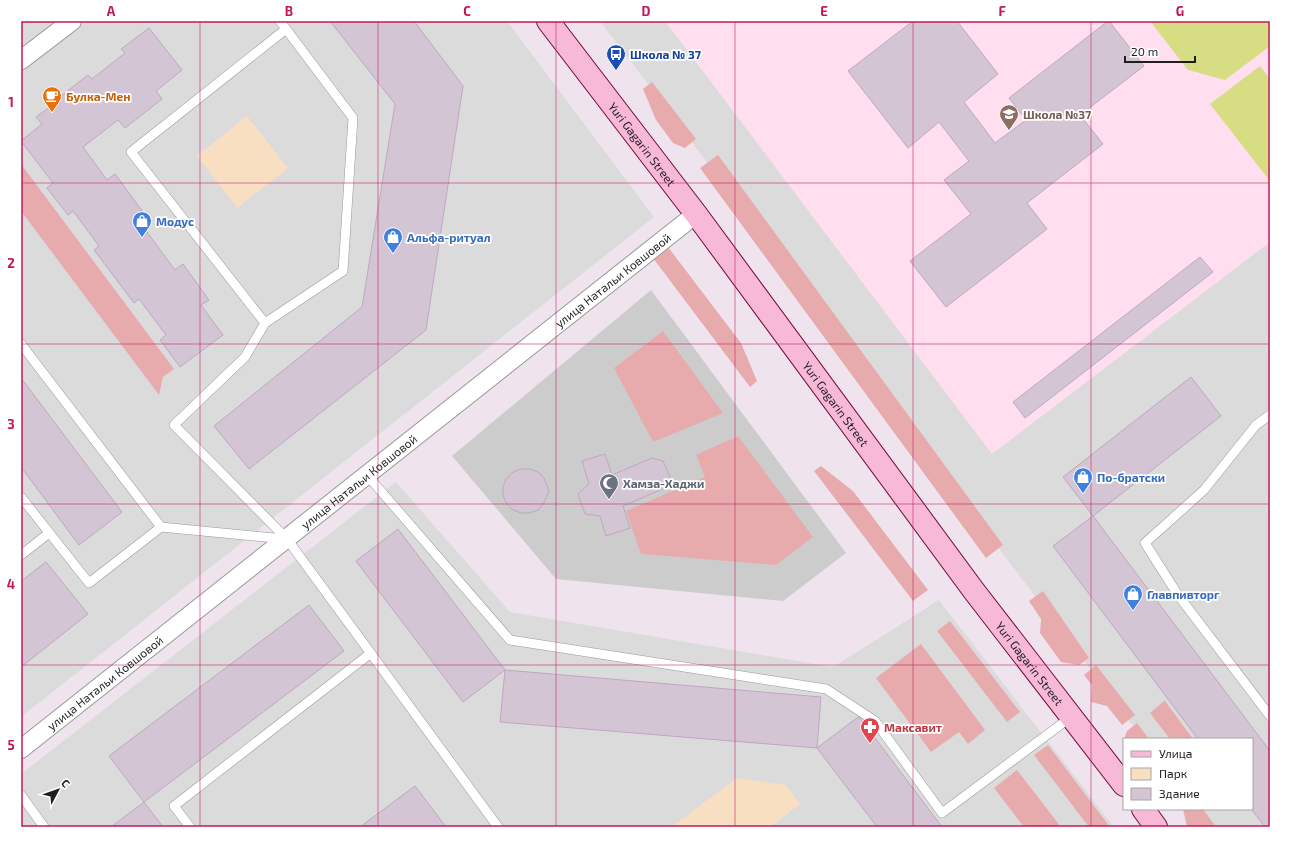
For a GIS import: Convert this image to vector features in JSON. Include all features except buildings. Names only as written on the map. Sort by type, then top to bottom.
[{"type":"main road","name":"Yuri Gagarin Street","points":[[548,21],[696,214],[974,591],[1123,784]]},
{"type":"main road","points":[[1143,810],[1156,827]]},
{"type":"street","points":[[21,60],[72,21]]},
{"type":"street","name":"улица Натальи Ковшовой","points":[[21,750],[696,214]]},
{"type":"lane","points":[[280,21],[353,118],[343,271],[265,322],[245,357],[174,425],[287,539],[498,827]]},
{"type":"lane","points":[[265,322],[130,152],[286,29]]},
{"type":"lane","points":[[21,344],[161,527]]},
{"type":"lane","points":[[1270,415],[1256,425],[1204,490],[1145,543],[1178,595],[1270,716]]},
{"type":"lane","points":[[367,475],[510,640],[826,689],[875,721],[942,813],[1071,717]]},
{"type":"lane","points":[[21,497],[88,583],[161,527],[287,539]]},
{"type":"lane","points":[[21,555],[49,533]]},
{"type":"lane","points":[[190,827],[174,806],[371,653]]},
{"type":"lane","points":[[21,796],[44,827]]},
{"type":"shaded area","points":[[21,21],[507,21],[654,217],[21,717]]},
{"type":"shaded area","points":[[600,21],[1270,21],[1270,827],[1209,827],[1197,810],[1253,810],[1253,738],[1142,738]]},
{"type":"shaded area","name":"Школа №37","points":[[665,21],[1270,21],[1270,242],[992,454]]},
{"type":"shaded area","points":[[652,82],[696,139],[685,148],[673,143],[656,120],[643,89]]},
{"type":"shaded area","points":[[718,155],[1003,545],[986,558],[700,168]]},
{"type":"shaded area","points":[[21,164],[174,369],[163,377],[159,395],[21,211]]},
{"type":"shaded area","points":[[668,247],[741,343],[757,381],[750,387],[653,258]]},
{"type":"shaded area","points":[[651,290],[846,553],[783,601],[556,579],[452,456]]},
{"type":"shaded area","points":[[663,331],[723,413],[653,442],[614,368]]},
{"type":"shaded area","points":[[738,436],[813,537],[776,565],[641,554],[626,511],[705,477],[696,455]]},
{"type":"shaded area","points":[[821,466],[853,491],[928,590],[913,601],[814,471]]},
{"type":"shaded area","points":[[396,482],[510,612],[833,667],[939,600],[1114,827],[21,827],[21,774]]},
{"type":"shaded area","points":[[1043,591],[1089,658],[1079,665],[1061,662],[1040,633],[1041,619],[1029,601]]},
{"type":"shaded area","points":[[950,621],[1020,712],[1007,722],[937,631]]},
{"type":"shaded area","points":[[921,644],[985,730],[968,744],[959,732],[931,752],[876,678]]},
{"type":"shaded area","points":[[1096,665],[1135,715],[1122,725],[1107,706],[1091,702],[1092,685],[1084,675]]},
{"type":"shaded area","points":[[1165,701],[1192,738],[1169,738],[1150,713]]},
{"type":"shaded area","points":[[1137,723],[1148,738],[1124,738],[1127,731]]},
{"type":"shaded area","points":[[1048,745],[1110,827],[1089,827],[1034,755]]},
{"type":"shaded area","points":[[1017,770],[1061,827],[1024,827],[994,788]]},
{"type":"shaded area","points":[[1183,810],[1204,810],[1216,827],[1187,827]]},
{"type":"green space","points":[[1150,21],[1270,21],[1270,46],[1225,80],[1188,70]]},
{"type":"green space","points":[[1260,66],[1270,79],[1270,181],[1210,104]]},
{"type":"green space","points":[[247,116],[288,168],[237,208],[197,156]]},
{"type":"green space","points":[[737,778],[786,785],[800,804],[770,827],[671,827]]},
{"type":"place","name":"Школа № 37","points":[[616,71]]},
{"type":"place","name":"Булка-Мен","points":[[52,113]]},
{"type":"place","name":"Школа №37","points":[[1009,131]]},
{"type":"place","name":"Модус","points":[[142,238]]},
{"type":"place","name":"Альфа-ритуал","points":[[393,254]]},
{"type":"place","name":"По-братски","points":[[1083,494]]},
{"type":"place","name":"Хамза-Хаджи","points":[[609,500]]},
{"type":"place","name":"Главпивторг","points":[[1133,611]]},
{"type":"place","name":"Максавит","points":[[870,744]]}]
